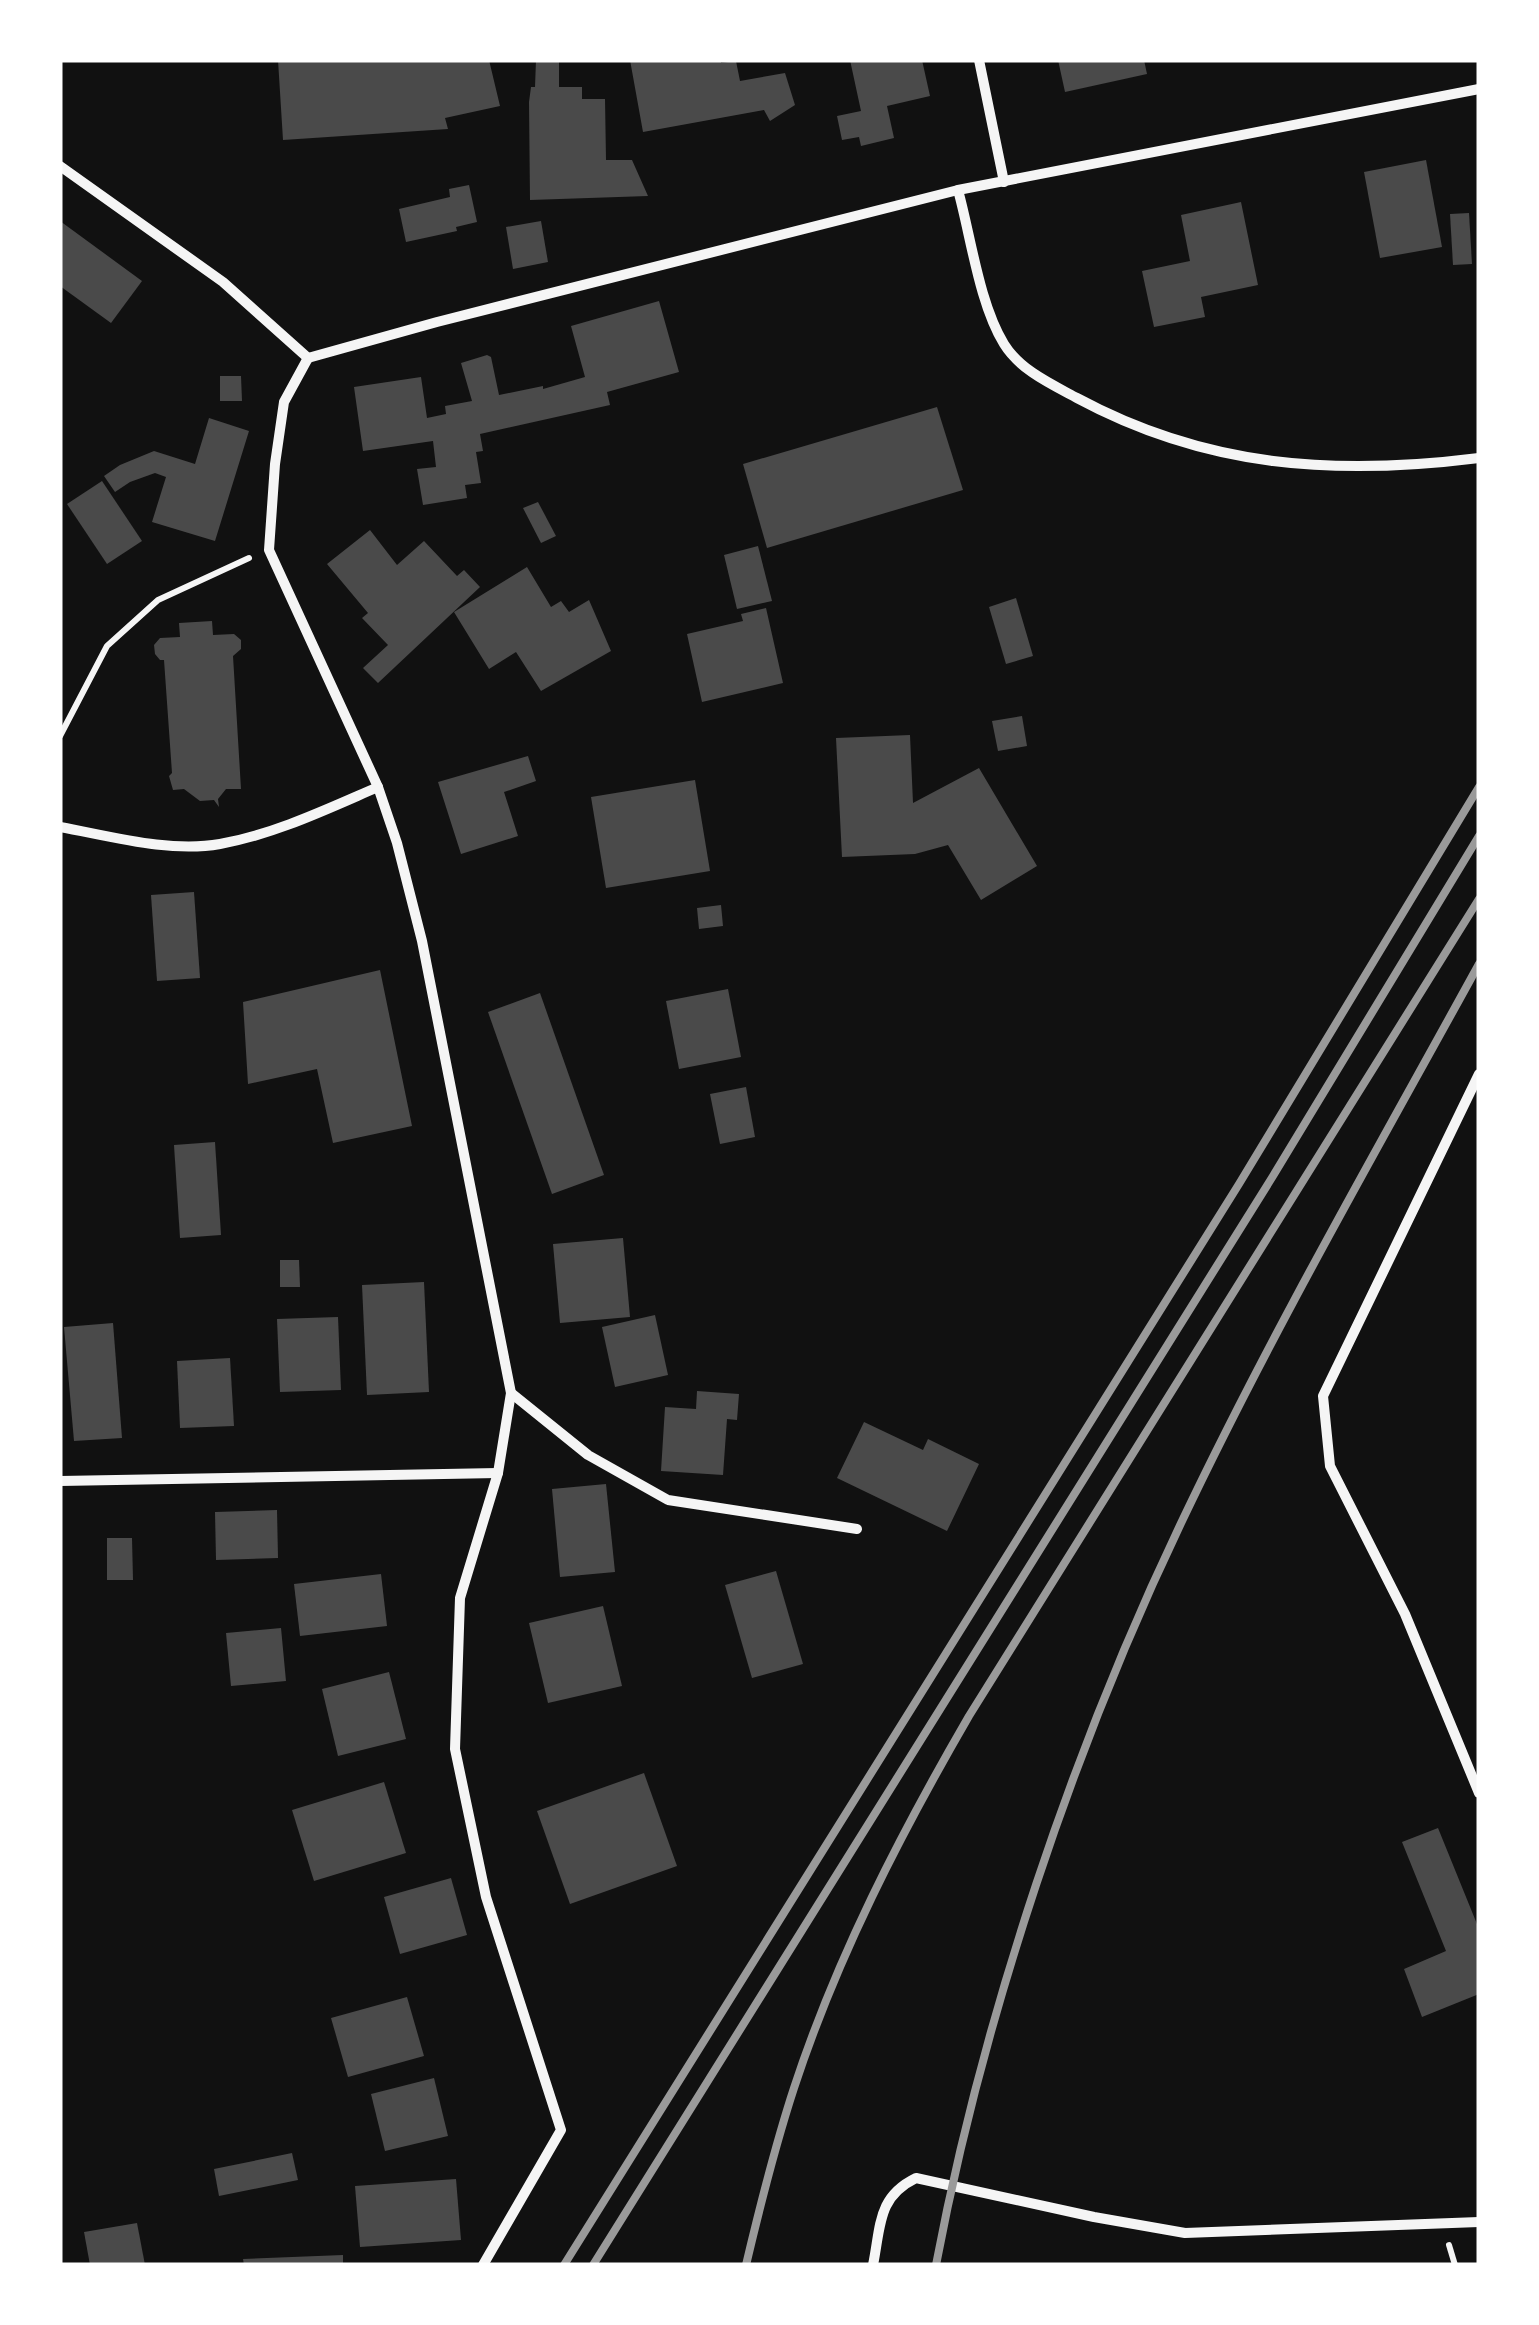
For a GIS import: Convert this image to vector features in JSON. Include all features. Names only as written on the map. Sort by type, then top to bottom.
[{"type":"street","points":[[979,60],[1004,182]]},
{"type":"street","points":[[483,2265],[561,2130],[486,1897],[456,1749],[460,1598],[498,1473],[512,1393],[422,940],[397,843],[378,787],[269,550],[284,402],[308,358],[437,322],[958,190],[1479,89]]},
{"type":"street","points":[[60,166],[223,282],[308,358]]},
{"type":"street","points":[[958,190],[991,317],[1006,347],[1033,374],[1110,416],[1226,455],[1300,466],[1407,467],[1479,458]]},
{"type":"street","points":[[60,827],[156,844],[217,845],[294,824],[378,787]]},
{"type":"street","points":[[1479,1074],[1324,1396],[1330,1466],[1405,1614],[1479,1793]]},
{"type":"street","points":[[512,1393],[588,1454],[668,1500],[857,1529]]},
{"type":"street","points":[[60,1481],[498,1473]]},
{"type":"street","points":[[874,2265],[884,2205],[898,2187],[916,2178],[1185,2233],[1479,2222]]},
{"type":"path","points":[[60,736],[107,646],[158,600],[269,550]]},
{"type":"building","points":[[278,60],[489,60],[500,106],[445,118],[448,129],[283,140]]},
{"type":"building","points":[[536,60],[559,60],[559,87],[582,87],[582,99],[605,99],[606,160],[632,160],[648,196],[530,200],[529,102],[531,87],[535,87]]},
{"type":"building","points":[[630,60],[736,61],[740,81],[785,73],[795,105],[770,121],[764,110],[643,132]]},
{"type":"building","points":[[850,60],[922,60],[930,96],[887,106],[894,138],[861,146],[859,137],[842,140],[837,116],[861,111]]},
{"type":"building","points":[[1058,60],[1144,60],[1147,74],[1065,92]]},
{"type":"building","points":[[1426,160],[1442,247],[1380,258],[1364,172]]},
{"type":"building","points":[[469,185],[477,222],[456,227],[457,231],[406,242],[399,209],[450,197],[449,189]]},
{"type":"building","points":[[1241,202],[1258,285],[1201,297],[1205,317],[1154,327],[1142,271],[1190,261],[1181,215]]},
{"type":"building","points":[[1469,213],[1472,264],[1453,265],[1450,214]]},
{"type":"building","points":[[60,221],[142,281],[111,323],[60,286]]},
{"type":"building","points":[[541,221],[548,262],[513,269],[506,227]]},
{"type":"building","points":[[659,301],[679,372],[607,392],[610,405],[480,434],[483,451],[476,452],[481,483],[465,485],[467,498],[423,505],[417,469],[436,467],[433,441],[363,451],[354,387],[421,377],[427,418],[446,414],[445,406],[472,401],[461,363],[487,355],[491,357],[499,395],[543,389],[585,377],[571,326]]},
{"type":"building","points":[[220,376],[241,376],[242,401],[220,401]]},
{"type":"building","points":[[937,407],[963,490],[767,548],[743,464]]},
{"type":"building","points":[[209,418],[249,431],[215,541],[152,522],[166,477],[155,473],[115,492],[104,476],[154,451],[195,464]]},
{"type":"building","points":[[102,481],[142,541],[107,564],[67,504]]},
{"type":"building","points":[[538,502],[556,536],[541,543],[523,508]]},
{"type":"building","points":[[370,530],[397,565],[424,541],[457,576],[464,570],[480,587],[378,683],[363,668],[388,645],[362,618],[368,613],[327,564]]},
{"type":"building","points":[[758,546],[772,601],[737,609],[724,555]]},
{"type":"building","points":[[527,567],[551,607],[561,601],[569,612],[589,600],[611,651],[541,691],[516,652],[489,669],[454,612]]},
{"type":"building","points":[[1016,598],[1033,656],[1006,664],[989,607]]},
{"type":"building","points":[[766,608],[783,683],[702,702],[687,634],[743,621],[741,614]]},
{"type":"building","points":[[212,621],[213,635],[234,634],[241,640],[241,649],[233,656],[241,789],[226,789],[218,799],[219,807],[214,800],[200,801],[184,789],[173,790],[169,776],[172,773],[164,660],[155,654],[154,645],[160,638],[180,637],[179,623]]},
{"type":"building","points":[[1022,716],[1027,746],[998,751],[992,721]]},
{"type":"building","points":[[910,735],[913,803],[979,768],[1037,866],[981,900],[948,845],[915,854],[842,857],[836,738]]},
{"type":"building","points":[[528,756],[536,781],[504,792],[518,836],[461,854],[438,782]]},
{"type":"building","points":[[695,780],[710,871],[606,888],[591,797]]},
{"type":"building","points":[[194,892],[200,978],[157,981],[151,895]]},
{"type":"building","points":[[721,905],[723,926],[699,929],[697,908]]},
{"type":"building","points":[[380,970],[412,1126],[333,1143],[317,1069],[248,1084],[243,1002]]},
{"type":"building","points":[[728,989],[741,1057],[679,1069],[666,1001]]},
{"type":"building","points":[[540,993],[604,1175],[552,1194],[488,1012]]},
{"type":"building","points":[[746,1087],[755,1137],[720,1144],[710,1094]]},
{"type":"building","points":[[215,1142],[221,1235],[180,1238],[174,1145]]},
{"type":"building","points":[[623,1238],[630,1317],[560,1323],[553,1244]]},
{"type":"building","points":[[280,1260],[299,1260],[300,1287],[280,1287]]},
{"type":"building","points":[[424,1282],[429,1392],[367,1395],[362,1285]]},
{"type":"building","points":[[655,1315],[668,1375],[615,1387],[602,1327]]},
{"type":"building","points":[[338,1317],[341,1390],[280,1392],[277,1319]]},
{"type":"building","points":[[113,1323],[122,1438],[74,1441],[64,1327]]},
{"type":"building","points":[[230,1358],[234,1426],[180,1428],[177,1361]]},
{"type":"building","points":[[697,1391],[739,1394],[737,1420],[727,1419],[723,1475],[661,1471],[665,1407],[696,1409]]},
{"type":"building","points":[[864,1422],[923,1450],[928,1439],[979,1464],[947,1531],[837,1478]]},
{"type":"building","points":[[606,1484],[615,1572],[560,1577],[552,1489]]},
{"type":"building","points":[[277,1510],[278,1558],[216,1560],[215,1512]]},
{"type":"building","points":[[107,1538],[132,1538],[133,1580],[107,1580]]},
{"type":"building","points":[[776,1571],[803,1664],[752,1678],[725,1585]]},
{"type":"building","points":[[381,1574],[387,1626],[300,1636],[294,1584]]},
{"type":"building","points":[[603,1606],[622,1686],[548,1703],[529,1623]]},
{"type":"building","points":[[281,1628],[286,1681],[231,1686],[226,1633]]},
{"type":"building","points":[[389,1672],[406,1739],[338,1756],[322,1689]]},
{"type":"building","points":[[644,1773],[677,1866],[570,1904],[537,1811]]},
{"type":"building","points":[[384,1782],[406,1853],[314,1881],[292,1810]]},
{"type":"building","points":[[1438,1828],[1479,1929],[1479,1994],[1422,2017],[1404,1969],[1446,1951],[1402,1842]]},
{"type":"building","points":[[451,1878],[467,1935],[400,1954],[384,1897]]},
{"type":"building","points":[[407,1997],[424,2056],[348,2077],[331,2018]]},
{"type":"building","points":[[434,2078],[448,2136],[385,2151],[371,2094]]},
{"type":"building","points":[[292,2153],[298,2180],[219,2196],[214,2169]]},
{"type":"building","points":[[456,2179],[461,2240],[360,2247],[355,2186]]},
{"type":"building","points":[[137,2223],[145,2265],[90,2265],[84,2232]]},
{"type":"building","points":[[343,2255],[343,2265],[244,2265],[243,2259]]},
{"type":"railway","points":[[564,2265],[1239,1184],[1479,787]]},
{"type":"railway","points":[[593,2265],[1273,1176],[1479,836]]},
{"type":"railway","points":[[746,2265],[780,2132],[811,2039],[850,1944],[919,1806],[969,1716],[1479,899]]},
{"type":"railway","points":[[936,2265],[979,2076],[1006,1980],[1069,1789],[1105,1696],[1183,1519],[1253,1378],[1479,964]]}]
